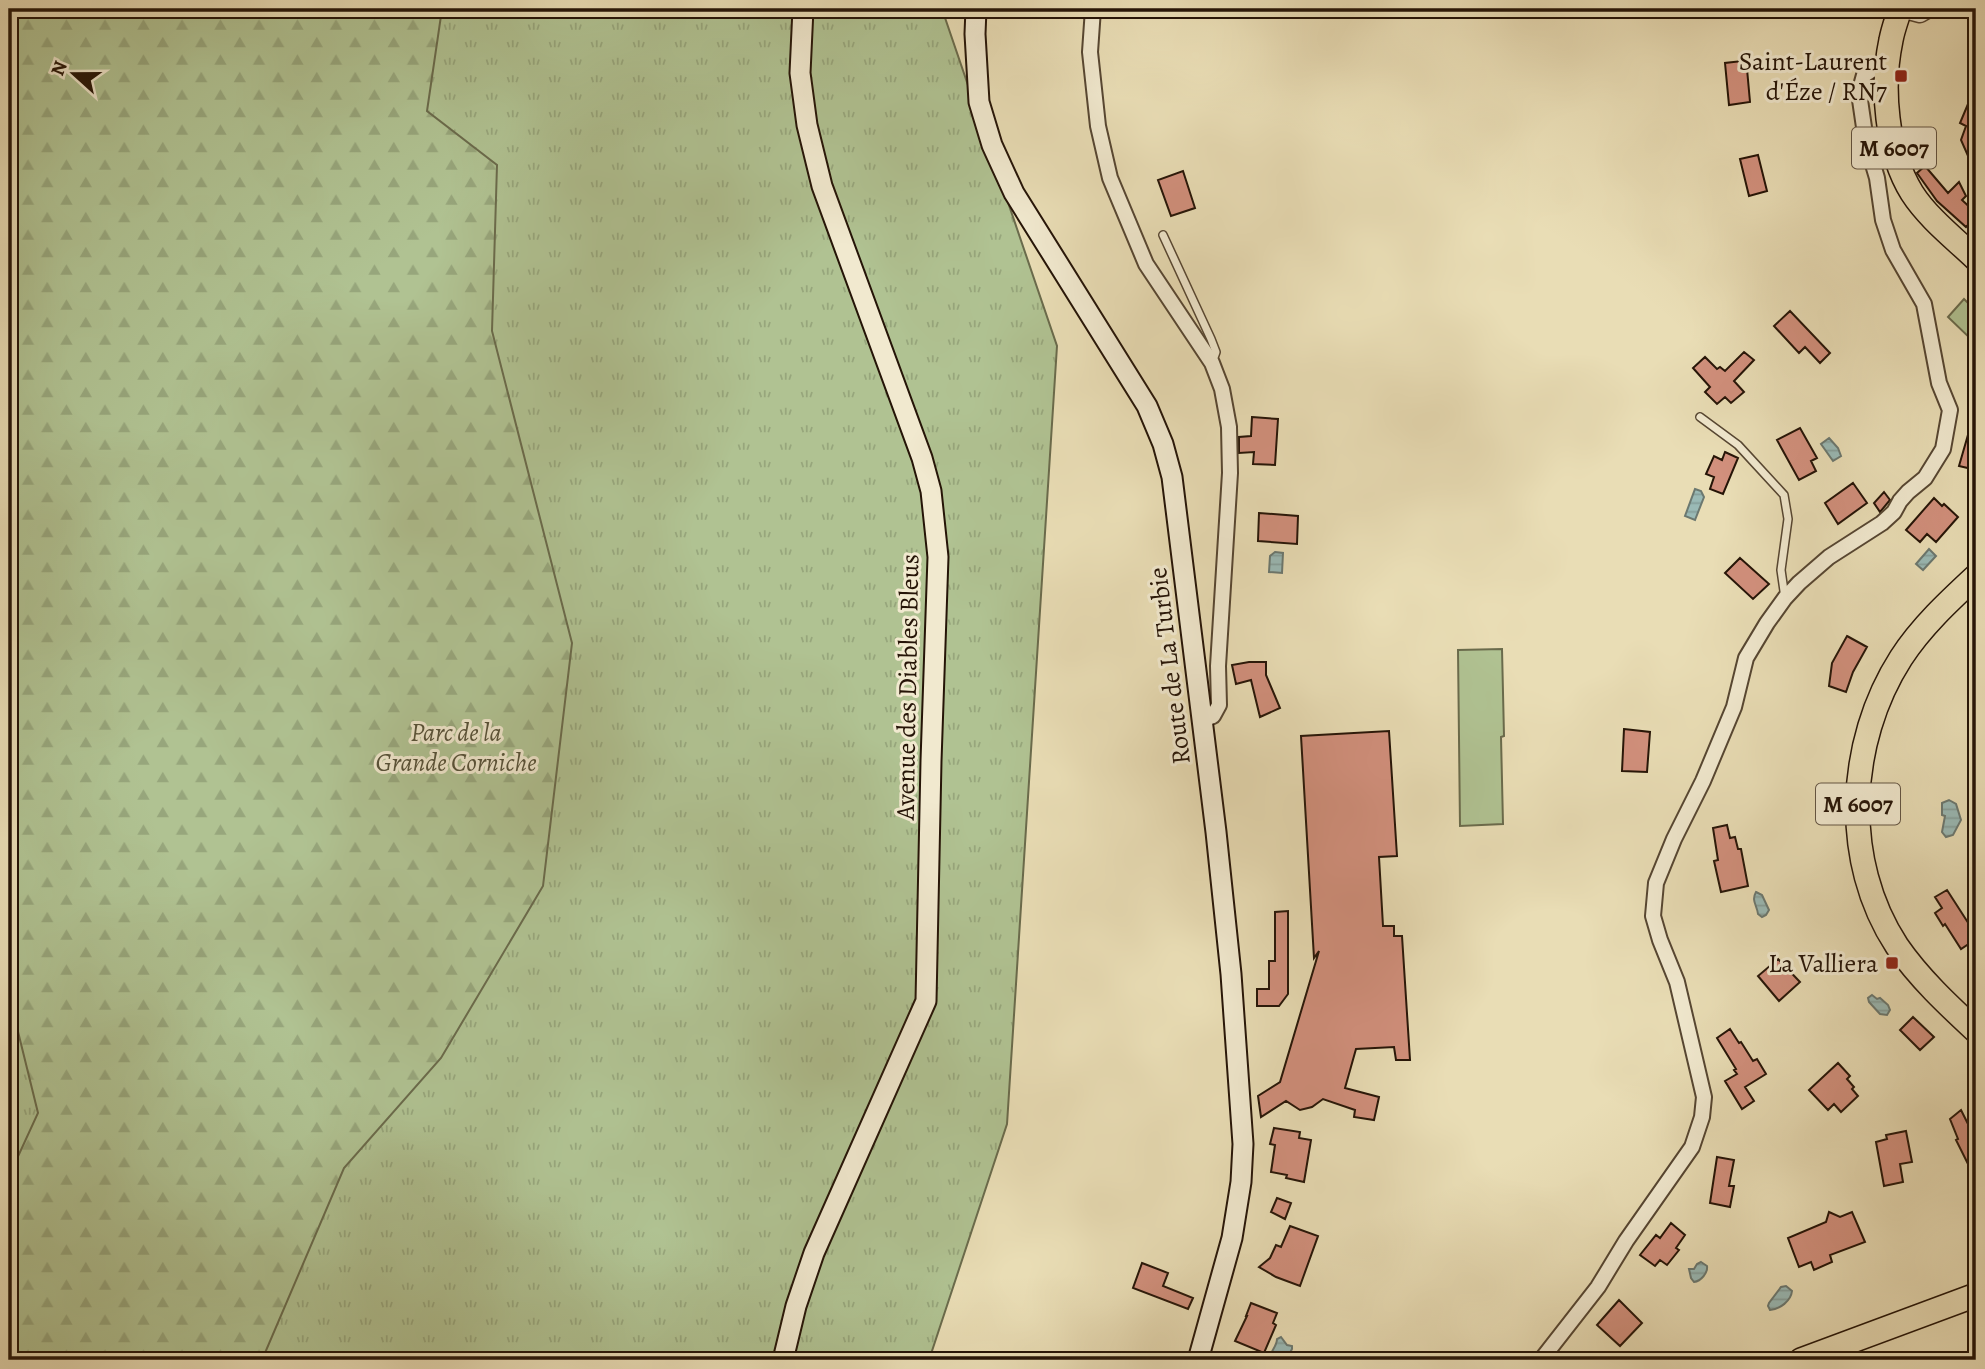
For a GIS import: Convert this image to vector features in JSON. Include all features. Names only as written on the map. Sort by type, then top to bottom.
[{"type":"main road","name":"Avenue des Diables Bleus","points":[[783,1360],[796,1306],[814,1253],[926,1001],[938,557],[930,491],[922,458],[822,186],[807,125],[800,73],[803,9]]},
{"type":"main road","name":"Route de La Turbie","points":[[976,9],[979,102],[992,145],[1014,193],[1147,406],[1163,444],[1172,477],[1216,832],[1231,974],[1243,1144],[1241,1182],[1232,1238],[1198,1360]]},
{"type":"main road","name":"M 6007","points":[[1903,9],[1891,40],[1886,93],[1889,122],[1901,170],[1919,202],[1976,259]]},
{"type":"main road","name":"M 6007","points":[[1976,576],[1918,635],[1900,659],[1886,685],[1873,715],[1865,747],[1858,786],[1857,815],[1866,876],[1887,929],[1911,965],[1976,1031]]},
{"type":"main road","points":[[1801,1360],[1976,1295]]},
{"type":"street","points":[[1093,9],[1090,52],[1098,126],[1110,178],[1146,264],[1212,363],[1222,389],[1229,427],[1230,473],[1218,666],[1219,705],[1213,716],[1201,720]]},
{"type":"street","points":[[1903,9],[1920,13],[1927,9]]},
{"type":"street","points":[[1541,1360],[1598,1287],[1626,1241],[1692,1147],[1702,1117],[1704,1097],[1677,982],[1653,916],[1657,883],[1734,706],[1746,658],[1785,598],[1799,583],[1829,557],[1882,523],[1894,512],[1900,501],[1925,478],[1943,449],[1950,410],[1940,383],[1924,304],[1890,240],[1866,141],[1859,93],[1864,75],[1875,68],[1887,67]]},
{"type":"lane","points":[[1163,236],[1216,352],[1212,363]]},
{"type":"lane","points":[[1700,417],[1738,445],[1784,495],[1788,519],[1781,570],[1785,598]]},
{"type":"green space","name":"Parc de la Grande Corniche","points":[[9,9],[942,9],[1057,346],[1007,1124],[929,1360],[9,1360]]},
{"type":"green space","points":[[9,9],[442,9],[427,111],[497,165],[492,331],[572,643],[543,886],[441,1058],[344,1168],[262,1360],[12,1360],[9,1349],[9,1176],[38,1113],[9,995]]},
{"type":"green space","points":[[1964,299],[1976,311],[1976,344],[1948,317]]},
{"type":"green space","points":[[1502,649],[1503,824],[1460,826],[1458,650]]},
{"type":"water","points":[[1829,438],[1841,456],[1833,461],[1821,444]]},
{"type":"water","points":[[1695,489],[1701,491],[1704,497],[1695,520],[1685,516]]},
{"type":"water","points":[[1929,549],[1936,556],[1923,570],[1916,564]]},
{"type":"water","points":[[1275,552],[1283,553],[1282,573],[1269,572],[1270,556]]},
{"type":"water","points":[[1949,800],[1956,804],[1961,820],[1953,835],[1946,837],[1942,832],[1945,816],[1942,815],[1942,803]]},
{"type":"water","points":[[1756,892],[1762,895],[1769,910],[1762,917],[1758,914],[1755,903]]},
{"type":"water","points":[[1872,995],[1888,1005],[1890,1010],[1887,1015],[1880,1014],[1869,1002],[1868,998]]},
{"type":"water","points":[[1701,1262],[1707,1266],[1706,1271],[1694,1282],[1689,1269],[1694,1269]]},
{"type":"water","points":[[1786,1286],[1792,1291],[1790,1298],[1781,1306],[1770,1310],[1769,1303],[1781,1287]]},
{"type":"water","points":[[1281,1337],[1292,1349],[1286,1360],[1270,1360],[1277,1339]]},
{"type":"building","points":[[1742,61],[1743,70],[1747,69],[1750,102],[1729,105],[1725,63]]},
{"type":"building","points":[[1976,85],[1976,174],[1961,140],[1966,126],[1960,123]]},
{"type":"building","points":[[1758,155],[1767,191],[1749,196],[1740,159]]},
{"type":"building","points":[[1925,166],[1948,193],[1959,182],[1966,196],[1962,200],[1976,213],[1976,217],[1966,227],[1937,201],[1917,173]]},
{"type":"building","points":[[1183,171],[1195,208],[1171,216],[1158,180]]},
{"type":"building","points":[[1790,311],[1830,353],[1820,363],[1805,347],[1799,353],[1774,326]]},
{"type":"building","points":[[1744,352],[1754,360],[1734,381],[1744,392],[1731,403],[1725,397],[1717,404],[1705,392],[1710,387],[1693,368],[1705,357],[1717,369],[1720,367],[1725,371]]},
{"type":"building","points":[[1252,417],[1278,419],[1275,465],[1253,464],[1254,452],[1239,453],[1239,437],[1251,436]]},
{"type":"building","points":[[1972,421],[1976,422],[1976,455],[1972,469],[1959,466]]},
{"type":"building","points":[[1800,428],[1817,458],[1811,461],[1816,471],[1799,480],[1777,440]]},
{"type":"building","points":[[1725,452],[1738,458],[1723,494],[1710,489],[1714,477],[1706,474],[1714,456],[1722,460]]},
{"type":"building","points":[[1853,483],[1867,503],[1838,524],[1825,503]]},
{"type":"building","points":[[1884,492],[1890,500],[1880,512],[1874,503]]},
{"type":"building","points":[[1934,498],[1958,517],[1936,542],[1927,534],[1920,542],[1906,530]]},
{"type":"building","points":[[1259,513],[1298,516],[1297,544],[1258,541]]},
{"type":"building","points":[[1740,558],[1769,584],[1753,599],[1725,573]]},
{"type":"building","points":[[1847,636],[1867,647],[1853,672],[1846,692],[1829,686],[1832,663]]},
{"type":"building","points":[[1266,662],[1266,675],[1280,708],[1260,717],[1251,680],[1236,684],[1232,665]]},
{"type":"building","points":[[1624,729],[1650,732],[1647,772],[1622,771]]},
{"type":"building","points":[[1389,731],[1397,856],[1379,857],[1383,926],[1394,926],[1394,936],[1402,936],[1410,1060],[1396,1060],[1394,1047],[1356,1049],[1345,1088],[1379,1097],[1374,1120],[1354,1117],[1355,1110],[1323,1099],[1312,1107],[1300,1110],[1286,1101],[1261,1117],[1258,1096],[1280,1082],[1319,951],[1314,958],[1301,736]]},
{"type":"building","points":[[1727,825],[1730,838],[1735,837],[1738,849],[1741,849],[1748,886],[1721,892],[1714,861],[1718,860],[1713,828]]},
{"type":"building","points":[[1947,890],[1976,935],[1976,939],[1961,949],[1935,913],[1942,908],[1935,897]]},
{"type":"building","points":[[1288,911],[1288,994],[1279,1006],[1257,1006],[1257,989],[1269,989],[1269,961],[1275,961],[1275,912]]},
{"type":"building","points":[[1778,959],[1800,982],[1779,1001],[1758,976]]},
{"type":"building","points":[[1913,1017],[1934,1037],[1920,1050],[1900,1030]]},
{"type":"building","points":[[1730,1029],[1753,1061],[1757,1059],[1766,1074],[1745,1087],[1754,1101],[1742,1109],[1725,1081],[1737,1074],[1734,1070],[1736,1069],[1717,1038]]},
{"type":"building","points":[[1838,1063],[1850,1076],[1847,1079],[1858,1096],[1841,1112],[1834,1104],[1828,1110],[1809,1090]]},
{"type":"building","points":[[1961,1110],[1976,1133],[1976,1180],[1956,1140],[1958,1139],[1950,1119]]},
{"type":"building","points":[[1274,1128],[1300,1132],[1299,1138],[1311,1140],[1304,1182],[1271,1172],[1275,1145],[1270,1144]]},
{"type":"building","points":[[1906,1131],[1912,1162],[1900,1164],[1903,1182],[1884,1186],[1876,1142],[1887,1139],[1886,1135]]},
{"type":"building","points":[[1717,1157],[1734,1160],[1729,1186],[1734,1186],[1730,1207],[1710,1203]]},
{"type":"building","points":[[1277,1198],[1291,1203],[1285,1219],[1271,1212]]},
{"type":"building","points":[[1829,1212],[1840,1217],[1852,1212],[1865,1242],[1830,1255],[1832,1262],[1814,1270],[1811,1262],[1799,1267],[1788,1238],[1826,1222]]},
{"type":"building","points":[[1671,1223],[1685,1235],[1676,1248],[1679,1250],[1667,1265],[1660,1260],[1655,1266],[1640,1255],[1656,1235],[1660,1238]]},
{"type":"building","points":[[1290,1226],[1318,1236],[1300,1286],[1259,1267],[1270,1258],[1276,1245],[1281,1247]]},
{"type":"building","points":[[1142,1263],[1168,1273],[1163,1286],[1193,1298],[1188,1309],[1133,1288]]},
{"type":"building","points":[[1619,1300],[1642,1323],[1620,1346],[1597,1325]]},
{"type":"building","points":[[1251,1303],[1277,1313],[1273,1323],[1276,1325],[1264,1353],[1235,1341]]},
{"type":"place","name":"Saint-Laurent d'Éze / RN7","points":[[1901,76]]},
{"type":"place","name":"La Valliera","points":[[1892,963]]}]
